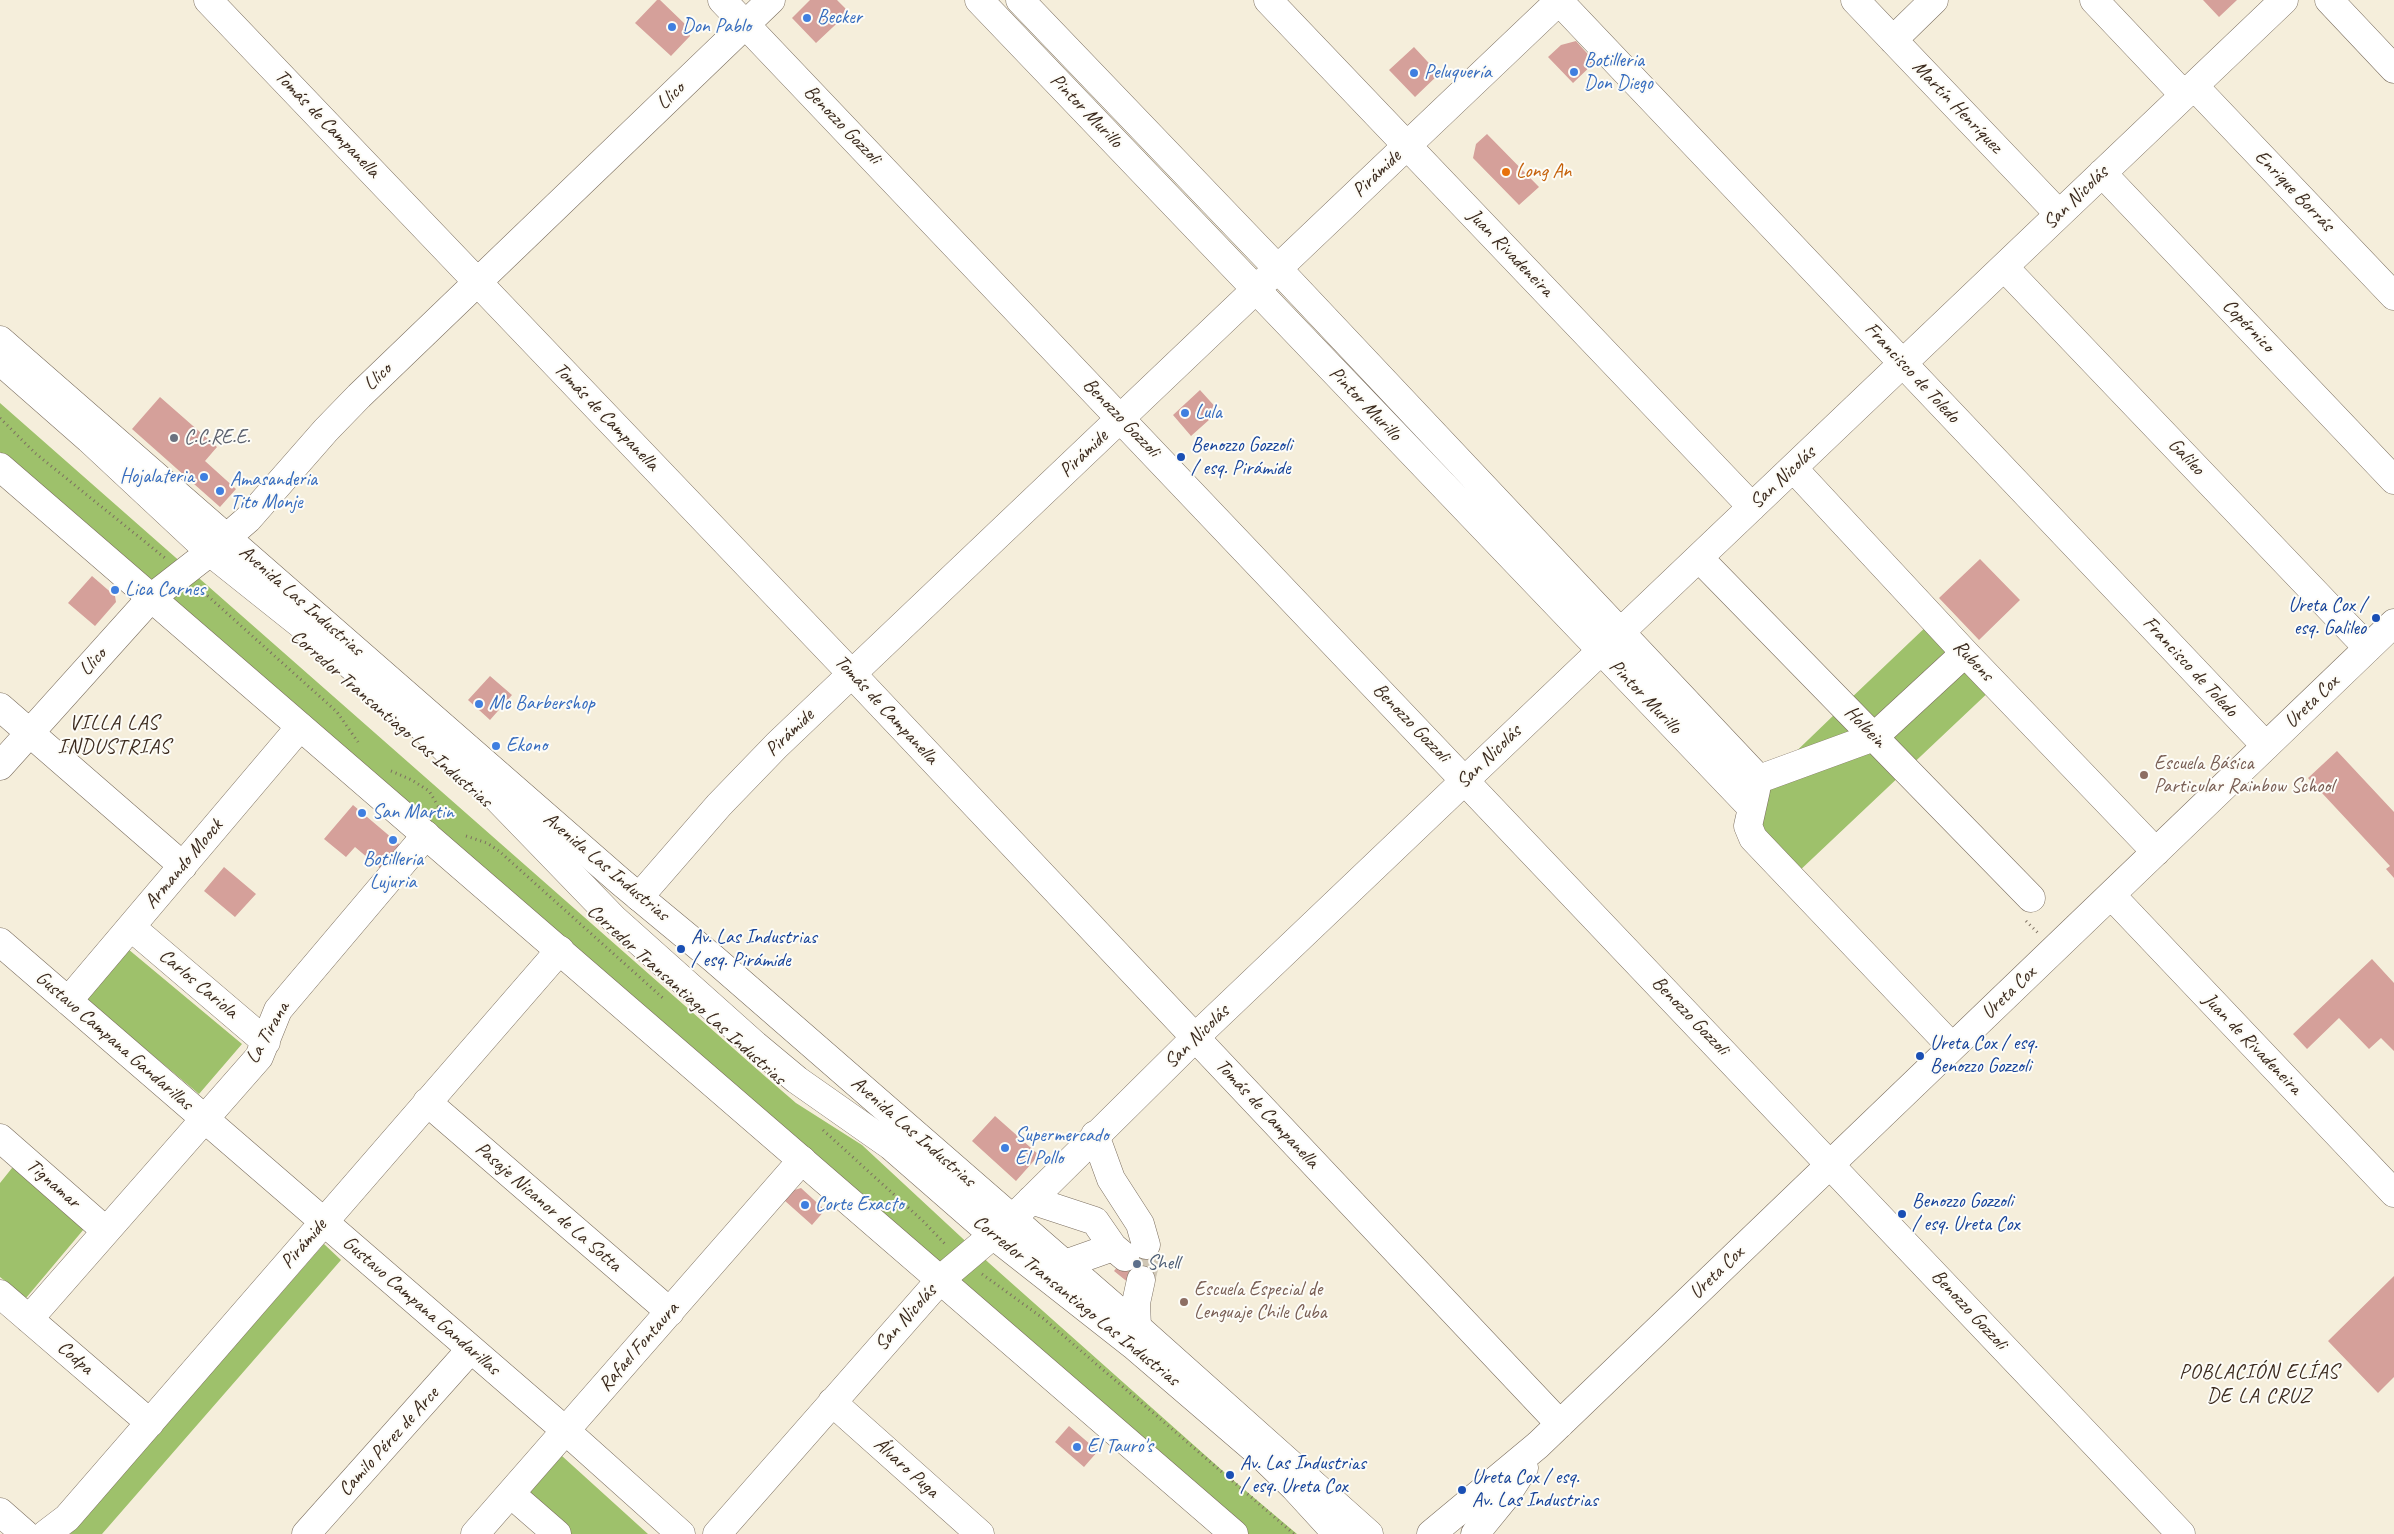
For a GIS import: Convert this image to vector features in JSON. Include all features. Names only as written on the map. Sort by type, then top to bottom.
[{"type":"street","name":"Tomás de Campanella","points":[[208,0],[852,674],[1560,1424]]},
{"type":"street","name":"Benozzo Gozzoli","points":[[722,0],[1466,780],[2180,1534]]},
{"type":"street","name":"Llico","points":[[0,766],[151,598],[213,550],[248,519],[352,403],[771,0]]},
{"type":"street","name":"Pintor Murillo","points":[[979,0],[1256,289],[1610,642],[1759,779]]},
{"type":"street","name":"Pintor Murillo","points":[[1020,0],[1278,269],[1610,642],[1752,808]]},
{"type":"street","name":"Juan Rivadeneira","points":[[1268,0],[1752,507]]},
{"type":"street","name":"Pirámide","points":[[639,897],[744,777],[1559,0]]},
{"type":"street","name":"Francisco de Toledo","points":[[1559,0],[2266,746]]},
{"type":"street","name":"Martín Henríquez","points":[[1855,0],[2059,214]]},
{"type":"street","points":[[1893,40],[1934,0]]},
{"type":"street","points":[[2094,0],[2194,85]]},
{"type":"street","name":"San Nicolás","points":[[717,1534],[941,1279],[1031,1200],[1195,1038],[2284,0]]},
{"type":"street","points":[[2329,0],[2394,69]]},
{"type":"street","name":"Enrique Borrás","points":[[2194,85],[2394,276]]},
{"type":"street","name":"Enrique Borrás","points":[[2194,85],[2394,296]]},
{"type":"street","name":"Copérnico","points":[[2102,173],[2394,480]]},
{"type":"street","name":"Galileo","points":[[2004,267],[2368,648]]},
{"type":"street","name":"Avenida Las Industrias","points":[[0,340],[213,550],[714,959],[996,1232],[1065,1264],[1369,1534]]},
{"type":"street","name":"Corredor Transantiago Las Industrias","points":[[0,361],[213,550],[247,598],[334,664],[454,772],[644,964],[806,1101],[996,1232],[1112,1327],[1260,1454],[1294,1487],[1337,1534]]},
{"type":"street","name":"Corredor Transantiago Las Industrias","points":[[0,374],[83,447],[213,550]]},
{"type":"street","name":"Rubens","points":[[1799,463],[1965,653],[2162,846]]},
{"type":"street","name":"Rubens","points":[[1799,463],[1978,642],[2162,846]]},
{"type":"street","points":[[0,467],[1234,1534]]},
{"type":"street","name":"Holbein","points":[[1699,558],[2024,905]]},
{"type":"street","name":"Ureta Cox","points":[[1431,1534],[1538,1445],[2394,623]]},
{"type":"street","points":[[1952,1047],[1753,838],[1748,826],[1759,779],[1870,739],[1965,653]]},
{"type":"street","points":[[0,707],[183,866]]},
{"type":"street","name":"Armando Moock","points":[[68,1001],[300,728]]},
{"type":"street","name":"La Tirana","points":[[29,1319],[259,1057],[278,1010],[426,835]]},
{"type":"street","name":"Juan de Rivadeneira","points":[[2111,895],[2394,1193]]},
{"type":"street","name":"Carlos Cariola","points":[[131,927],[266,1042]]},
{"type":"street","name":"Gustavo Campana Gandarillas","points":[[0,942],[566,1431],[681,1534]]},
{"type":"street","name":"Pirámide","points":[[46,1534],[67,1518],[560,950]]},
{"type":"street","name":"Pasaje Nicanor de La Sotta","points":[[427,1102],[670,1312]]},
{"type":"street","points":[[1096,1135],[1111,1179],[1140,1224],[1128,1249]]},
{"type":"street","name":"Tignamar","points":[[4,1151],[106,1230]]},
{"type":"street","name":"Rafael Fontaura","points":[[475,1534],[802,1160]]},
{"type":"street","points":[[1095,1222],[1122,1196]]},
{"type":"street","points":[[1031,1200],[1095,1222],[1128,1249]]},
{"type":"street","name":"Corredor Transantiago Las Industrias","points":[[996,1232],[1100,1331],[1271,1478],[1324,1534]]},
{"type":"street","points":[[1065,1264],[1128,1249]]},
{"type":"street","points":[[1137,1327],[1136,1304],[1141,1280]]},
{"type":"street","name":"Codpa","points":[[0,1294],[150,1423]]},
{"type":"street","name":"Camilo Pérez de Arce","points":[[306,1534],[471,1349]]},
{"type":"street","name":"Álvaro Puga","points":[[832,1402],[980,1534]]},
{"type":"street","name":"Ureta Cox","points":[[1475,1534],[1506,1496],[1538,1445]]},
{"type":"street","points":[[511,1494],[557,1534]]},
{"type":"street","points":[[0,1512],[25,1534]]},
{"type":"path","points":[[2024,905],[2054,949]]},
{"type":"green space","points":[[0,403],[796,1103],[862,1145],[989,1263],[1233,1480],[1297,1534],[1247,1534],[127,565],[0,452]]},
{"type":"green space","points":[[1931,622],[1956,648],[1873,727],[1848,701]]},
{"type":"green space","points":[[1964,658],[1993,688],[1796,874],[1756,829],[1763,780],[1873,746]]},
{"type":"green space","points":[[1836,713],[1860,738],[1782,765]]},
{"type":"green space","points":[[128,949],[242,1044],[199,1094],[87,1000]]},
{"type":"green space","points":[[16,1163],[89,1223],[26,1298],[0,1277],[0,1183]]},
{"type":"green space","points":[[324,1244],[341,1260],[102,1534],[70,1534]]},
{"type":"green space","points":[[562,1456],[648,1534],[546,1534],[516,1508]]},
{"type":"building","points":[[657,0],[660,0],[686,25],[690,36],[671,56],[635,23]]},
{"type":"building","points":[[810,0],[837,0],[849,12],[816,43],[792,18]]},
{"type":"building","points":[[2203,0],[2237,0],[2219,17]]},
{"type":"building","name":"Botilleria Don Diego","points":[[1576,41],[1595,62],[1573,83],[1548,57],[1561,45]]},
{"type":"building","points":[[1414,47],[1439,74],[1415,97],[1389,70]]},
{"type":"building","name":"Long An","points":[[1487,134],[1539,187],[1519,205],[1473,158],[1476,144]]},
{"type":"building","points":[[1200,390],[1219,411],[1191,436],[1173,415]]},
{"type":"building","name":"C.C.RE.E.","points":[[160,397],[217,447],[205,461],[236,489],[220,507],[132,429]]},
{"type":"building","points":[[1980,559],[2020,600],[1979,640],[1939,598]]},
{"type":"building","points":[[92,576],[115,596],[116,602],[95,626],[68,603]]},
{"type":"building","points":[[490,676],[512,695],[490,720],[468,700]]},
{"type":"building","points":[[2337,751],[2394,812],[2394,878],[2386,869],[2390,866],[2308,778]]},
{"type":"building","points":[[353,805],[399,844],[398,851],[382,870],[355,847],[346,857],[324,839]]},
{"type":"building","points":[[224,867],[256,894],[235,917],[204,891]]},
{"type":"building","points":[[2372,959],[2394,983],[2394,1051],[2381,1038],[2369,1049],[2339,1018],[2307,1049],[2293,1034]]},
{"type":"building","name":"Supermercado El Pollo","points":[[995,1116],[1039,1155],[1016,1181],[972,1141]]},
{"type":"building","name":"Corte Exacto","points":[[801,1188],[825,1210],[812,1225],[784,1200],[791,1191]]},
{"type":"building","name":"Shell","points":[[1140,1240],[1161,1257],[1135,1288],[1114,1271]]},
{"type":"building","points":[[2394,1276],[2394,1377],[2378,1393],[2328,1341]]},
{"type":"building","name":"El Tauro's","points":[[1069,1426],[1098,1451],[1084,1467],[1055,1442]]},
{"type":"tunnel","points":[[1141,1280],[1146,1260],[1146,1245]]},
{"type":"place","name":"Becker","points":[[807,18]]},
{"type":"place","name":"Don Pablo","points":[[672,27]]},
{"type":"place","name":"Botilleria Don Diego","points":[[1574,72]]},
{"type":"place","name":"Peluquería","points":[[1414,73]]},
{"type":"place","name":"Long An","points":[[1506,172]]},
{"type":"place","name":"Lula","points":[[1185,413]]},
{"type":"place","name":"C.C.RE.E.","points":[[174,438]]},
{"type":"place","name":"Benozzo Gozzoli / esq. Pirámide","points":[[1181,457]]},
{"type":"place","name":"Hojalateria","points":[[204,477]]},
{"type":"place","name":"Amasanderia Tito Monje","points":[[220,491]]},
{"type":"place","name":"Lica Carnes","points":[[115,590]]},
{"type":"place","name":"Ureta Cox / esq. Galileo","points":[[2376,618]]},
{"type":"place","name":"Mc Barbershop","points":[[479,704]]},
{"type":"place","name":"Ekono","points":[[496,746]]},
{"type":"place","name":"Escuela Básica Particular Rainbow School","points":[[2144,775]]},
{"type":"place","name":"San Martin","points":[[362,813]]},
{"type":"place","name":"Botilleria Lujuria","points":[[393,840]]},
{"type":"place","name":"Av. Las Industrias / esq. Pirámide","points":[[681,949]]},
{"type":"place","name":"Ureta Cox / esq. Benozzo Gozzoli","points":[[1920,1056]]},
{"type":"place","name":"Supermercado El Pollo","points":[[1005,1148]]},
{"type":"place","name":"Corte Exacto","points":[[805,1205]]},
{"type":"place","name":"Benozzo Gozzoli / esq. Ureta Cox","points":[[1902,1214]]},
{"type":"place","name":"Shell","points":[[1137,1264]]},
{"type":"place","name":"Escuela Especial de Lenguaje Chile Cuba","points":[[1184,1302]]},
{"type":"place","name":"El Tauro's","points":[[1077,1447]]},
{"type":"place","name":"Av. Las Industrias / esq. Ureta Cox","points":[[1230,1475]]},
{"type":"place","name":"Ureta Cox / esq. Av. Las Industrias","points":[[1462,1490]]},
{"type":"district","name":"VILLA LAS INDUSTRIAS","points":[[114,735]]},
{"type":"district","name":"POBLACIÓN ELÍAS DE LA CRUZ","points":[[2259,1384]]}]
